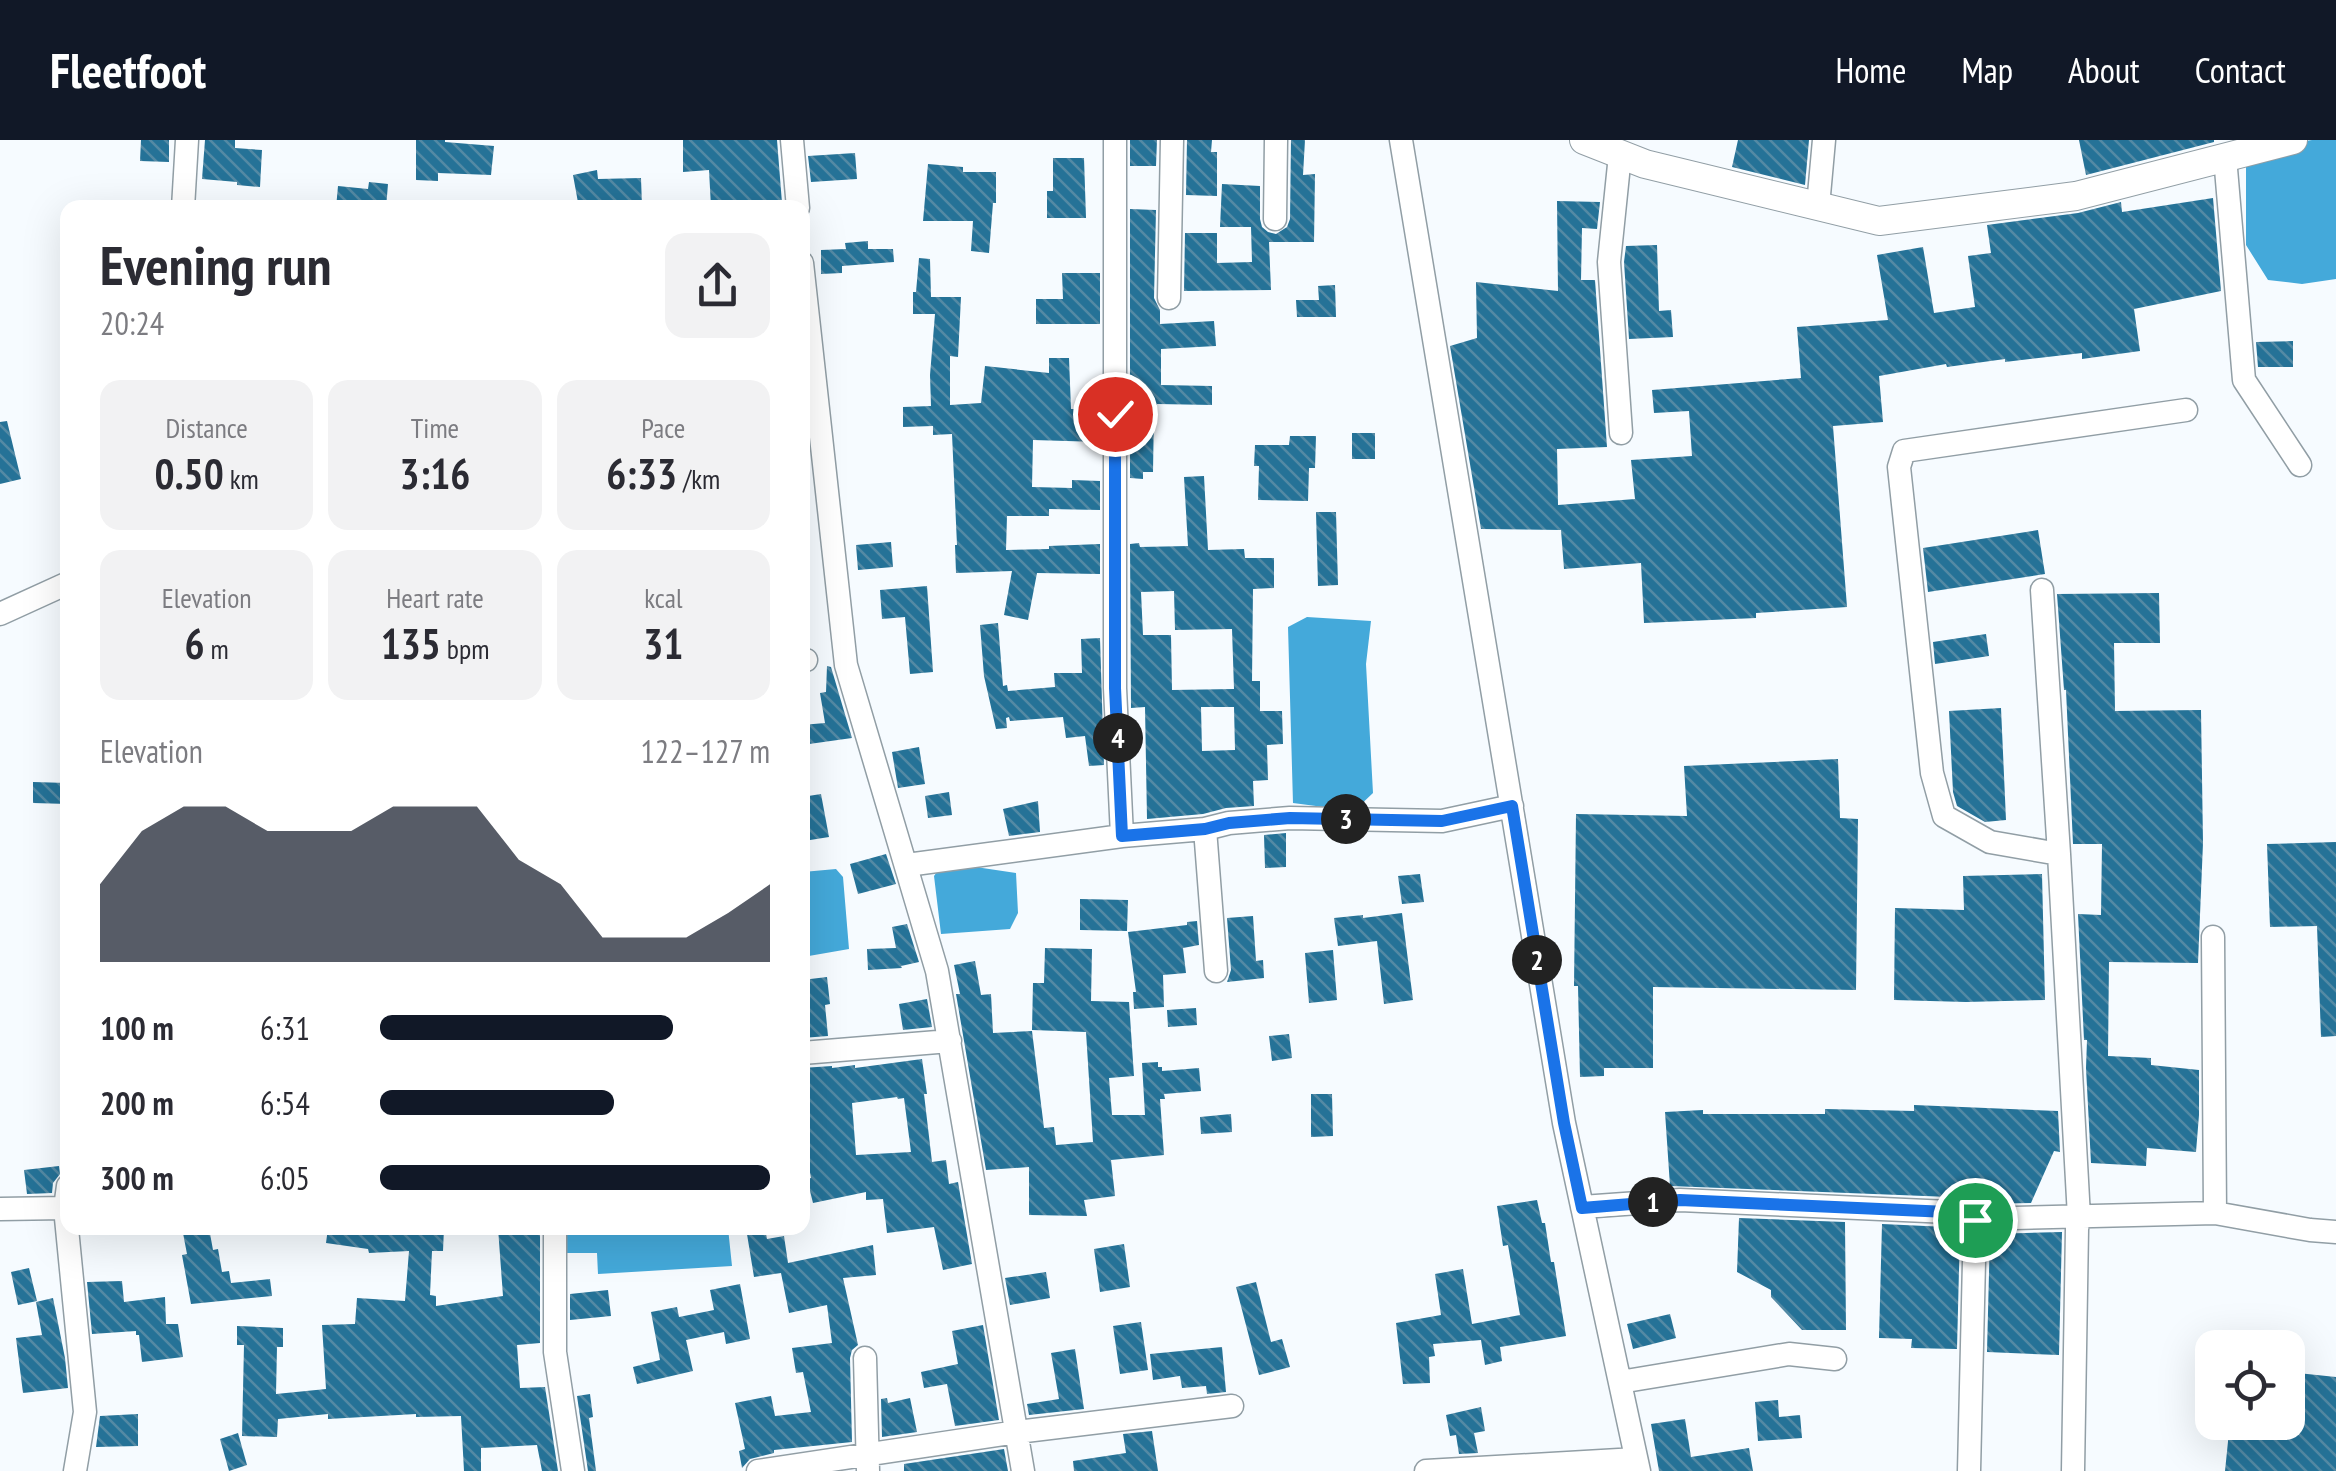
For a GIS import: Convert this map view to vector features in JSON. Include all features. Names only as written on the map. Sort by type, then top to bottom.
[{"type":"street","points":[[183,200],[187,140]]},
{"type":"street","points":[[792,140],[797,200]]},
{"type":"street","points":[[1115,140],[1115,688],[1122,836]]},
{"type":"street","points":[[1169,298],[1172,140]]},
{"type":"street","points":[[1276,140],[1276,219]]},
{"type":"street","points":[[1402,140],[1564,1123],[1638,1465],[1426,1471]]},
{"type":"street","points":[[1584,140],[1645,164],[1878,221],[2076,196],[2292,140]]},
{"type":"street","points":[[1818,206],[1824,140]]},
{"type":"street","points":[[1620,154],[1609,262],[1621,434]]},
{"type":"street","points":[[2226,158],[2244,380],[2300,465]]},
{"type":"street","points":[[810,370],[846,665],[937,971],[1023,1471]]},
{"type":"street","points":[[2060,854],[1990,842],[1944,816],[1932,773],[1900,468],[1904,451],[2186,410]]},
{"type":"street","points":[[0,614],[60,587]]},
{"type":"street","points":[[2042,590],[2079,1218],[2073,1471]]},
{"type":"street","points":[[907,865],[1229,823],[1290,818],[1442,821],[1512,806]]},
{"type":"street","points":[[1205,829],[1216,971]]},
{"type":"street","points":[[2213,937],[2214,1213]]},
{"type":"street","points":[[810,1051],[950,1041]]},
{"type":"street","points":[[0,1209],[60,1198]]},
{"type":"street","points":[[1582,1208],[1680,1200],[1948,1212],[1975,1220],[2214,1213],[2336,1232]]},
{"type":"street","points":[[1969,1471],[1975,1220]]},
{"type":"street","points":[[69,1235],[85,1412],[75,1471]]},
{"type":"street","points":[[555,1235],[555,1352],[572,1471]]},
{"type":"street","points":[[1620,1382],[1788,1354],[1834,1360]]},
{"type":"street","points":[[865,1358],[867,1463]]},
{"type":"street","points":[[758,1471],[867,1463],[1017,1432],[1232,1406]]},
{"type":"water","points":[[2336,140],[2336,279],[2302,284],[2268,280],[2246,245],[2246,161],[2282,145]]},
{"type":"water","points":[[1307,617],[1371,621],[1366,664],[1373,793],[1354,811],[1293,803],[1288,627]]},
{"type":"water","points":[[969,866],[1016,873],[1018,913],[1010,929],[941,934],[934,876],[939,869]]},
{"type":"water","points":[[836,869],[843,877],[849,949],[810,956],[810,871]]},
{"type":"water","points":[[554,1235],[729,1235],[732,1266],[598,1274],[597,1253],[564,1253]]},
{"type":"building","points":[[141,140],[169,140],[169,162],[140,161]]},
{"type":"building","points":[[205,140],[235,140],[235,148],[262,150],[260,187],[202,179]]},
{"type":"building","points":[[416,140],[494,146],[491,175],[438,173],[438,181],[416,180]]},
{"type":"building","points":[[683,140],[777,140],[782,200],[711,200],[709,170],[683,172]]},
{"type":"building","points":[[1130,140],[1157,140],[1156,166],[1130,166]]},
{"type":"building","points":[[1187,140],[1212,140],[1211,152],[1217,152],[1217,196],[1186,195]]},
{"type":"building","points":[[1291,140],[1305,140],[1303,175],[1315,174],[1314,242],[1269,242],[1271,290],[1184,291],[1185,233],[1217,233],[1217,263],[1252,262],[1251,227],[1220,227],[1222,184],[1260,186],[1262,227],[1276,234],[1287,227]]},
{"type":"building","points":[[1738,140],[1809,140],[1805,185],[1732,167]]},
{"type":"building","points":[[2079,140],[2214,140],[2214,142],[2086,175]]},
{"type":"building","points":[[855,153],[857,179],[811,182],[808,156]]},
{"type":"building","points":[[1053,158],[1084,158],[1086,218],[1047,218],[1047,191],[1053,191]]},
{"type":"building","points":[[928,164],[963,167],[963,172],[996,172],[989,253],[971,251],[973,221],[923,221]]},
{"type":"building","points":[[597,170],[598,179],[641,178],[642,200],[578,200],[573,175]]},
{"type":"building","points":[[369,182],[388,184],[387,200],[337,200],[338,186],[368,189]]},
{"type":"building","points":[[2213,198],[2221,291],[2134,309],[2140,351],[2082,359],[2082,353],[1947,367],[1946,364],[1879,376],[1883,422],[1833,426],[1847,607],[1756,613],[1756,618],[1644,623],[1641,563],[1564,569],[1561,530],[1481,529],[1450,346],[1477,338],[1476,282],[1558,291],[1557,201],[1600,202],[1597,229],[1582,228],[1581,280],[1595,280],[1607,447],[1557,449],[1558,505],[1635,499],[1631,460],[1692,456],[1689,411],[1654,413],[1652,390],[1801,378],[1797,327],[1888,320],[1877,255],[1923,247],[1934,313],[1975,307],[1968,256],[1991,253],[1987,225],[2078,213],[2121,202],[2122,212]]},
{"type":"building","points":[[1130,209],[1156,210],[1154,298],[1160,310],[1160,324],[1214,321],[1216,346],[1161,349],[1161,385],[1212,386],[1212,405],[1157,404],[1153,472],[1143,472],[1143,479],[1130,478]]},
{"type":"building","points":[[868,241],[868,249],[893,249],[894,262],[842,266],[842,273],[821,274],[821,250],[846,249],[845,243]]},
{"type":"building","points":[[1657,245],[1659,311],[1671,310],[1673,337],[1629,339],[1626,246]]},
{"type":"building","points":[[919,258],[930,259],[931,297],[961,297],[958,357],[950,356],[950,405],[981,403],[985,366],[1049,373],[1049,358],[1069,358],[1071,409],[1100,410],[1100,442],[1033,440],[1032,487],[1072,488],[1072,480],[1100,481],[1100,510],[1049,509],[1049,516],[1007,516],[1006,550],[1100,544],[1100,574],[1037,573],[1028,620],[1004,615],[1012,571],[956,573],[952,434],[933,435],[933,426],[903,427],[903,407],[931,406],[935,314],[913,314]]},
{"type":"building","points":[[1062,273],[1100,273],[1100,324],[1036,324],[1036,299],[1063,299]]},
{"type":"building","points":[[1335,285],[1336,317],[1297,317],[1296,300],[1319,300],[1318,286]]},
{"type":"building","points":[[2293,341],[2293,367],[2258,367],[2256,342]]},
{"type":"building","points":[[7,421],[21,479],[0,484],[0,422]]},
{"type":"building","points":[[1352,433],[1375,433],[1375,459],[1352,459]]},
{"type":"building","points":[[1290,436],[1316,436],[1315,468],[1309,468],[1308,501],[1258,500],[1255,445],[1289,445]]},
{"type":"building","points":[[1204,476],[1208,550],[1244,549],[1245,558],[1274,558],[1274,588],[1253,589],[1252,681],[1260,681],[1260,711],[1282,711],[1283,744],[1267,745],[1268,780],[1253,781],[1254,806],[1147,819],[1145,707],[1131,708],[1130,544],[1188,546],[1184,477]],"holes":[[[1174,591],[1175,630],[1232,629],[1234,689],[1172,690],[1171,635],[1143,635],[1141,592]],[[1201,707],[1234,707],[1235,750],[1202,751]]]},
{"type":"building","points":[[1316,512],[1336,512],[1338,585],[1318,586]]},
{"type":"building","points":[[2038,530],[2045,574],[1928,592],[1923,548]]},
{"type":"building","points":[[891,542],[893,567],[858,570],[856,545]]},
{"type":"building","points":[[927,586],[933,672],[910,674],[905,617],[882,619],[880,590]]},
{"type":"building","points":[[2159,593],[2160,643],[2114,643],[2115,711],[2201,710],[2203,843],[2198,963],[2109,962],[2108,1056],[2151,1058],[2151,1065],[2199,1070],[2196,1152],[2147,1148],[2146,1166],[2091,1163],[2078,914],[2101,915],[2102,844],[2073,844],[2057,594]]},
{"type":"building","points":[[998,623],[1003,686],[1007,685],[1008,691],[1055,687],[1054,673],[1082,673],[1081,639],[1100,638],[1104,765],[1089,766],[1085,736],[1066,738],[1063,717],[1010,721],[1009,717],[1007,728],[996,729],[984,676],[980,625]]},
{"type":"building","points":[[1986,634],[1989,656],[1935,664],[1933,642]]},
{"type":"building","points":[[827,666],[831,667],[852,738],[810,744],[810,724],[825,723],[820,693],[826,692]]},
{"type":"building","points":[[2001,708],[2006,820],[1985,822],[1957,806],[1949,711]]},
{"type":"building","points":[[919,747],[925,784],[898,788],[892,752]]},
{"type":"building","points":[[1838,759],[1840,818],[1858,819],[1856,990],[1653,987],[1653,1068],[1604,1068],[1604,1076],[1580,1077],[1578,986],[1574,986],[1576,814],[1687,816],[1684,766]]},
{"type":"building","points":[[33,782],[60,783],[60,804],[33,803]]},
{"type":"building","points":[[949,792],[952,815],[928,818],[925,796]]},
{"type":"building","points":[[821,794],[829,837],[810,840],[810,796]]},
{"type":"building","points":[[1038,801],[1040,832],[1009,836],[1003,809]]},
{"type":"building","points":[[1286,833],[1286,867],[1265,868],[1264,835]]},
{"type":"building","points":[[2336,842],[2336,1036],[2321,1037],[2317,926],[2270,927],[2267,844]]},
{"type":"building","points":[[886,854],[896,884],[858,894],[850,864]]},
{"type":"building","points":[[1420,874],[1424,902],[1402,904],[1398,876]]},
{"type":"building","points":[[2042,874],[2045,1000],[1894,1000],[1895,908],[1964,910],[1963,876]]},
{"type":"building","points":[[1080,899],[1128,900],[1127,931],[1080,930]]},
{"type":"building","points":[[1402,913],[1413,1000],[1384,1004],[1377,941],[1338,946],[1334,918]]},
{"type":"building","points":[[1253,916],[1256,961],[1263,960],[1264,978],[1227,982],[1231,970],[1227,918]]},
{"type":"building","points":[[1197,921],[1199,945],[1183,948],[1186,973],[1163,975],[1164,1007],[1134,1009],[1136,992],[1128,932]]},
{"type":"building","points":[[907,924],[919,962],[902,968],[868,970],[867,949],[896,948],[892,927]]},
{"type":"building","points":[[1045,948],[1092,949],[1091,1001],[1129,1002],[1134,1076],[1109,1078],[1112,1115],[1145,1115],[1142,1063],[1158,1062],[1162,1071],[1199,1068],[1201,1091],[1164,1094],[1165,1099],[1160,1099],[1164,1155],[1111,1160],[1115,1196],[1084,1200],[1087,1216],[1029,1215],[1029,1167],[986,1170],[956,994],[960,994],[954,965],[975,961],[981,995],[991,994],[993,1033],[1032,1031],[1044,1128],[1054,1127],[1056,1145],[1093,1142],[1086,1032],[1032,1030],[1033,983],[1044,983]]},
{"type":"building","points":[[1333,950],[1337,1000],[1309,1003],[1305,953]]},
{"type":"building","points":[[827,977],[828,1036],[810,1037],[810,979]]},
{"type":"building","points":[[927,999],[932,1027],[903,1030],[899,1004]]},
{"type":"building","points":[[1196,1008],[1197,1025],[1168,1027],[1167,1010]]},
{"type":"building","points":[[1289,1034],[1292,1058],[1272,1061],[1269,1036]]},
{"type":"building","points":[[922,1059],[932,1162],[946,1160],[949,1184],[958,1182],[972,1264],[943,1270],[934,1227],[887,1233],[883,1199],[866,1200],[866,1192],[813,1203],[810,1067]],"holes":[[[904,1098],[911,1152],[856,1155],[852,1103]]]},
{"type":"building","points":[[1311,1094],[1332,1094],[1333,1136],[1311,1137]]},
{"type":"building","points":[[1914,1105],[2058,1111],[2060,1152],[2054,1151],[2031,1203],[1977,1204],[1950,1197],[1670,1186],[1665,1112],[1825,1114],[1825,1109],[1914,1111]]},
{"type":"building","points":[[1231,1114],[1232,1132],[1201,1134],[1200,1117]]},
{"type":"building","points":[[59,1166],[52,1193],[27,1194],[24,1170]]},
{"type":"building","points":[[1537,1200],[1554,1262],[1566,1336],[1500,1347],[1502,1361],[1485,1365],[1481,1340],[1433,1344],[1430,1383],[1403,1384],[1396,1323],[1441,1315],[1435,1274],[1463,1269],[1472,1324],[1520,1315],[1497,1206]]},
{"type":"building","points":[[1739,1218],[1845,1222],[1846,1330],[1802,1330],[1771,1297],[1771,1290],[1737,1272]]},
{"type":"building","points":[[1882,1224],[1960,1230],[1957,1349],[1911,1348],[1912,1339],[1879,1338]]},
{"type":"building","points":[[2062,1232],[2059,1355],[1987,1352],[1990,1234]]},
{"type":"building","points":[[183,1235],[210,1235],[213,1250],[218,1249],[222,1272],[229,1271],[231,1283],[270,1279],[272,1296],[191,1304],[182,1255],[187,1254]]},
{"type":"building","points":[[327,1235],[444,1235],[443,1251],[432,1251],[430,1295],[436,1296],[436,1306],[503,1296],[499,1235],[540,1235],[540,1343],[517,1345],[520,1388],[545,1387],[558,1471],[542,1471],[537,1445],[481,1448],[481,1471],[464,1471],[461,1416],[416,1414],[328,1419],[328,1414],[278,1419],[277,1437],[242,1436],[244,1345],[237,1345],[237,1326],[283,1328],[283,1347],[277,1347],[276,1394],[326,1389],[322,1325],[355,1324],[357,1298],[405,1301],[409,1251],[369,1253],[368,1249],[326,1243]]},
{"type":"building","points":[[747,1235],[766,1235],[767,1239],[784,1236],[788,1263],[873,1245],[876,1275],[843,1278],[858,1345],[850,1358],[852,1442],[774,1450],[750,1459],[742,1468],[739,1451],[745,1449],[735,1403],[771,1396],[775,1416],[811,1412],[803,1372],[796,1373],[792,1348],[832,1343],[827,1305],[789,1313],[781,1273],[754,1277]]},
{"type":"building","points":[[1124,1244],[1130,1287],[1100,1292],[1094,1249]]},
{"type":"building","points":[[29,1268],[37,1301],[18,1305],[11,1272]]},
{"type":"building","points":[[1046,1272],[1050,1298],[1010,1305],[1005,1278]]},
{"type":"building","points":[[122,1281],[124,1302],[165,1297],[166,1324],[178,1324],[183,1357],[142,1362],[136,1331],[92,1334],[87,1282]]},
{"type":"building","points":[[1256,1282],[1271,1342],[1282,1339],[1290,1367],[1259,1375],[1236,1287]]},
{"type":"building","points":[[740,1284],[750,1339],[726,1344],[724,1332],[686,1340],[693,1371],[637,1384],[633,1367],[660,1360],[651,1312],[677,1307],[679,1317],[714,1310],[710,1290]]},
{"type":"building","points":[[608,1290],[611,1316],[570,1320],[570,1294]]},
{"type":"building","points":[[53,1298],[68,1388],[23,1393],[16,1338],[42,1335],[36,1302]]},
{"type":"building","points":[[1670,1314],[1676,1338],[1633,1349],[1627,1324]]},
{"type":"building","points":[[1141,1322],[1148,1370],[1120,1374],[1113,1326]]},
{"type":"building","points":[[983,1325],[999,1420],[955,1426],[947,1384],[924,1388],[921,1372],[958,1364],[952,1331]]},
{"type":"building","points":[[1222,1347],[1226,1392],[1207,1394],[1206,1386],[1182,1388],[1180,1376],[1153,1380],[1150,1354]]},
{"type":"building","points":[[1075,1349],[1084,1409],[1029,1415],[1027,1404],[1059,1399],[1051,1353]]},
{"type":"building","points":[[2305,1374],[2336,1377],[2336,1471],[2225,1471],[2228,1440],[2305,1440]]},
{"type":"building","points":[[590,1394],[596,1471],[588,1471],[577,1396]]},
{"type":"building","points":[[887,1398],[888,1403],[910,1398],[917,1432],[882,1437],[881,1399]]},
{"type":"building","points":[[1778,1400],[1779,1417],[1800,1415],[1802,1438],[1758,1441],[1755,1402]]},
{"type":"building","points":[[1481,1407],[1485,1431],[1474,1433],[1478,1453],[1459,1454],[1456,1435],[1450,1436],[1446,1415]]},
{"type":"building","points":[[138,1414],[138,1446],[96,1447],[100,1416]]},
{"type":"building","points":[[1685,1419],[1691,1457],[1749,1448],[1753,1471],[1659,1471],[1651,1424]]},
{"type":"building","points":[[1152,1431],[1158,1471],[1074,1471],[1073,1461],[1126,1453],[1123,1434]]},
{"type":"building","points":[[238,1433],[247,1465],[229,1471],[220,1439]]},
{"type":"building","points":[[1004,1449],[1008,1471],[904,1471],[904,1464]]},
{"type":"route","points":[[1115,414],[1115,688],[1122,836],[1290,818],[1442,821],[1512,806],[1564,1123],[1582,1208],[1680,1200],[1948,1212],[1975,1220]]}]
